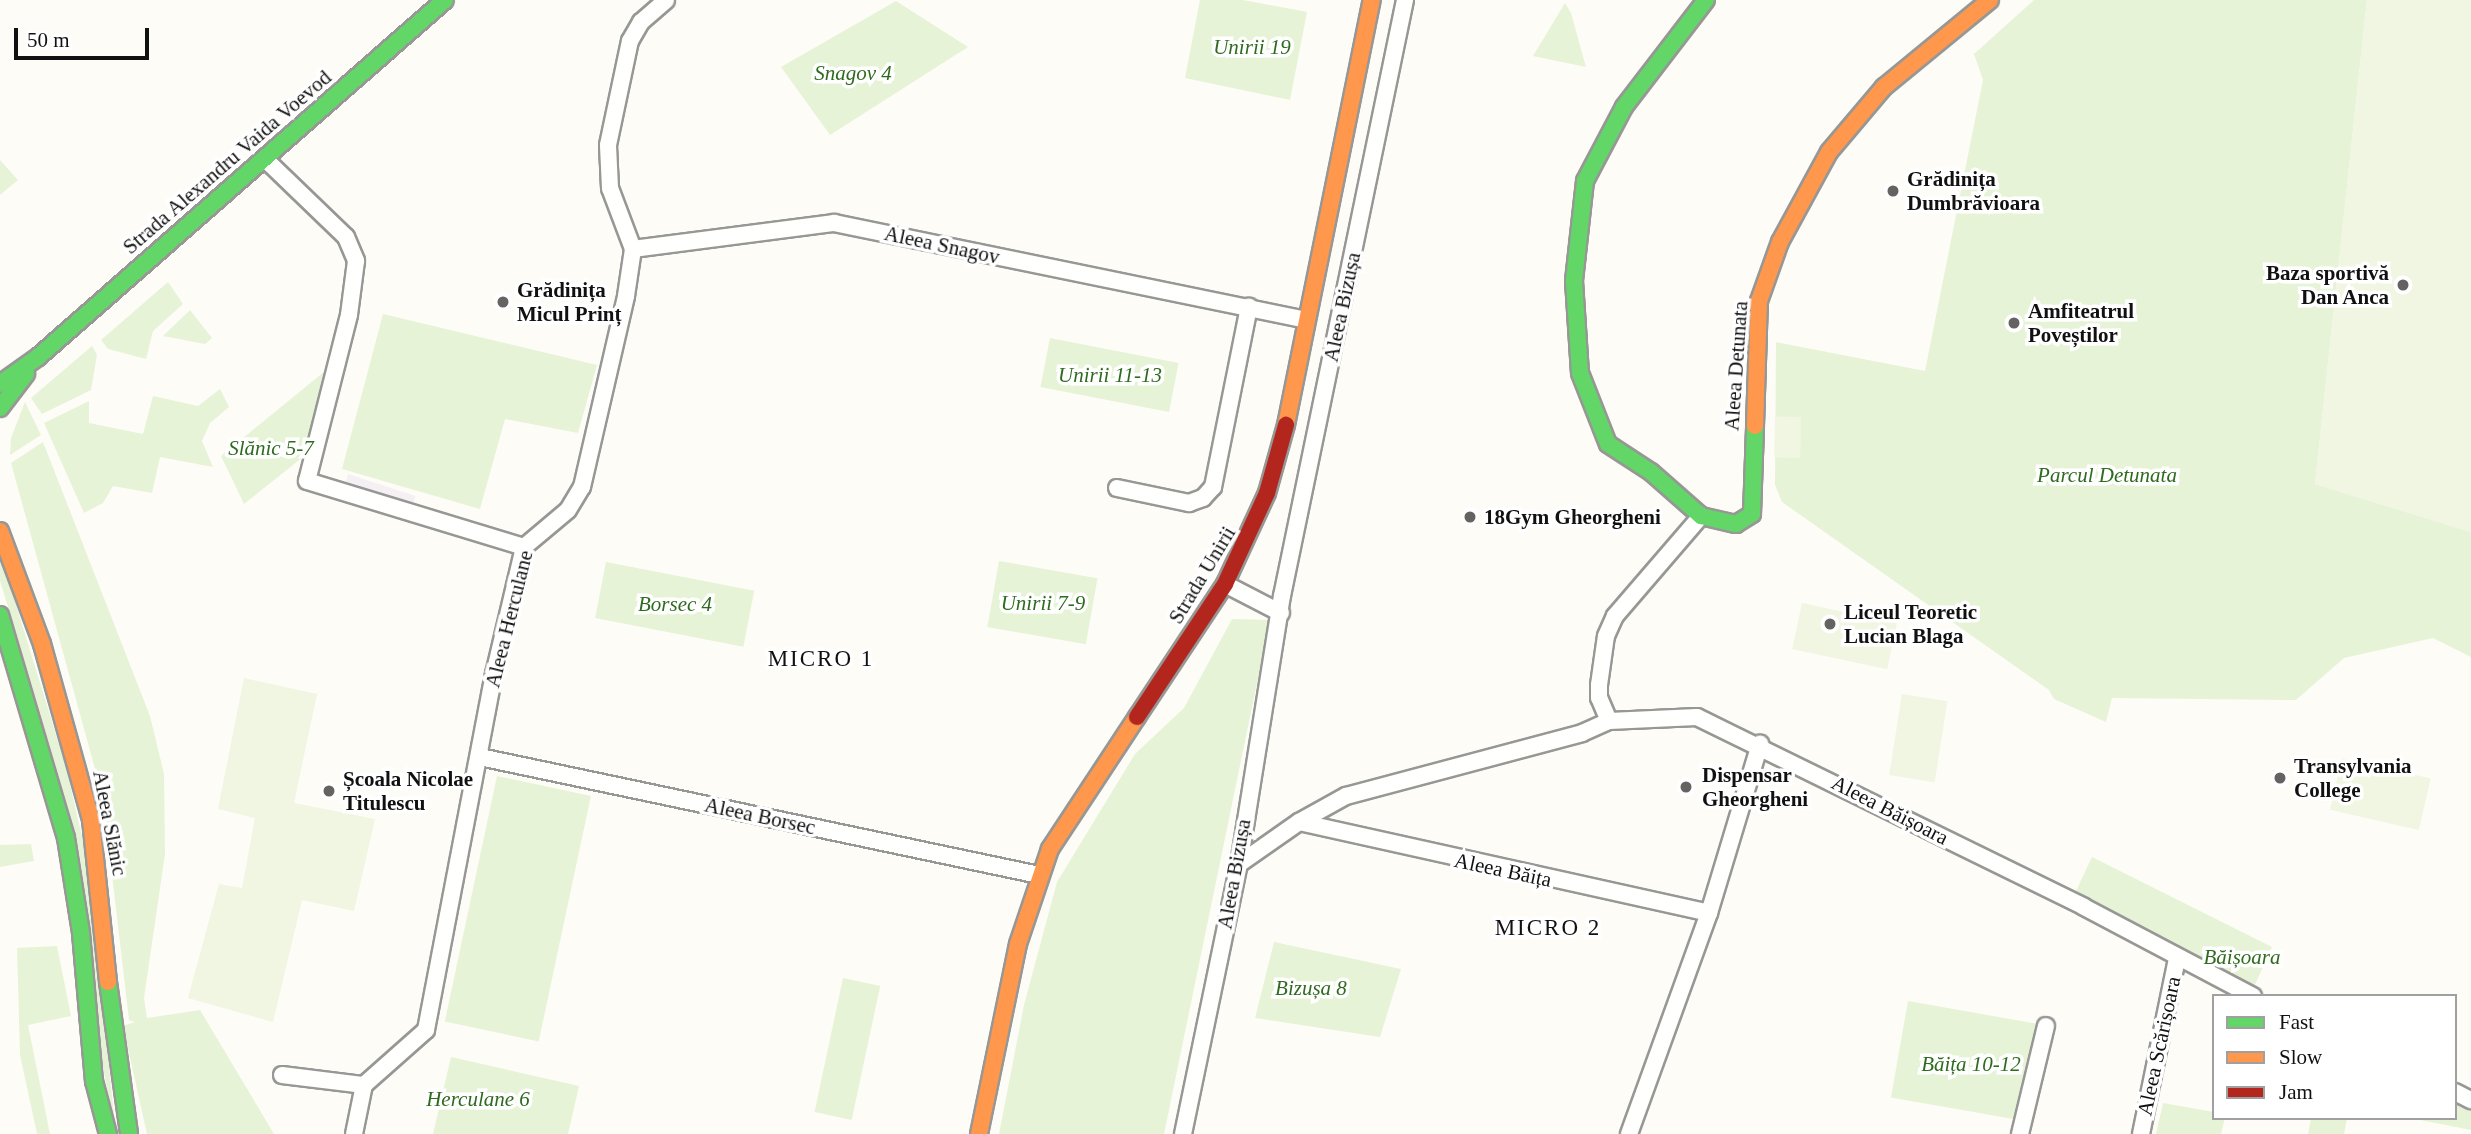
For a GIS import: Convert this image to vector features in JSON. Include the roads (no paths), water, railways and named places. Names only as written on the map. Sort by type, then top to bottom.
[{"type":"main road","name":"Strada Alexandru Vaida Voevod","points":[[0,384],[38,357],[445,0]]},
{"type":"main road","name":"Strada Unirii","points":[[979,1134],[1018,944],[1039,875],[1089,786],[1225,584],[1246,547],[1276,467],[1372,0]]},
{"type":"main road","name":"Aleea Detunata","points":[[1706,0],[1624,107],[1585,181],[1574,281],[1580,373],[1608,444],[1651,472],[1701,516],[1736,524],[1752,514],[1759,300],[1780,242],[1829,152],[1884,88],[1990,0]]},
{"type":"main road","name":"Strada Alexandru Vaida Voevod","points":[[0,408],[38,357]]},
{"type":"main road","name":"Aleea Slănic","points":[[0,531],[42,644],[91,820],[119,1082],[129,1134]]},
{"type":"main road","points":[[0,615],[66,838],[82,933],[94,1080],[108,1134]]},
{"type":"street","name":"Aleea Herculane","points":[[363,1085],[426,1030],[524,547],[568,510],[582,487],[626,296],[633,249],[610,188],[608,145],[630,41],[641,22],[666,0]]},
{"type":"street","name":"Aleea Bizușa","points":[[1182,1134],[1239,864],[1287,575],[1405,0]]},
{"type":"street","points":[[265,159],[346,237],[356,261],[351,306],[307,481],[524,547]]},
{"type":"street","name":"Aleea Snagov","points":[[633,249],[834,223],[1306,320]]},
{"type":"street","points":[[1117,488],[1189,503],[1203,499],[1213,486],[1249,307]]},
{"type":"street","points":[[1609,721],[1599,698],[1606,636],[1615,616],[1701,516]]},
{"type":"street","points":[[1225,584],[1280,613]]},
{"type":"street","name":"Aleea Băișoara","points":[[1239,864],[1299,822],[1346,796],[1582,733],[1609,721],[1697,717],[1760,744],[2249,994]]},
{"type":"street","points":[[1629,1134],[1709,913],[1760,744]]},
{"type":"street","name":"Aleea Borsec","points":[[480,757],[1039,875]]},
{"type":"street","name":"Aleea Băița","points":[[1299,822],[1709,913]]},
{"type":"street","name":"Aleea Scărișoara","points":[[2141,1134],[2177,958]]},
{"type":"street","points":[[2020,1134],[2046,1026]]},
{"type":"street","points":[[282,1075],[363,1085],[354,1134]]},
{"type":"place","name":"Grădinița Dumbrăvioara","points":[[1893,191]]},
{"type":"place","name":"Baza sportivă Dan Anca","points":[[2403,285]]},
{"type":"place","name":"Grădinița Micul Prinț","points":[[503,302]]},
{"type":"place","name":"Amfiteatrul Poveștilor","points":[[2014,323]]},
{"type":"place","name":"18Gym Gheorgheni","points":[[1470,517]]},
{"type":"place","name":"Liceul Teoretic Lucian Blaga","points":[[1830,624]]},
{"type":"place","name":"Transylvania College","points":[[2280,778]]},
{"type":"place","name":"Dispensar Gheorgheni","points":[[1686,787]]},
{"type":"place","name":"Școala Nicolae Titulescu","points":[[329,791]]},
{"type":"district","name":"MICRO 1","points":[[821,659]]},
{"type":"district","name":"MICRO 2","points":[[1548,928]]},
{"type":"park label","name":"Unirii 19","points":[[1252,47]]},
{"type":"park label","name":"Snagov 4","points":[[853,73]]},
{"type":"park label","name":"Unirii 11-13","points":[[1110,375]]},
{"type":"park label","name":"Slănic 5-7","points":[[271,448]]},
{"type":"park label","name":"Parcul Detunata","points":[[2107,475]]},
{"type":"park label","name":"Unirii 7-9","points":[[1043,603]]},
{"type":"park label","name":"Borsec 4","points":[[675,604]]},
{"type":"park label","name":"Băișoara","points":[[2242,957]]},
{"type":"park label","name":"Bizușa 8","points":[[1311,988]]},
{"type":"park label","name":"Băița 10-12","points":[[1971,1064]]},
{"type":"park label","name":"Herculane 6","points":[[478,1099]]}]
